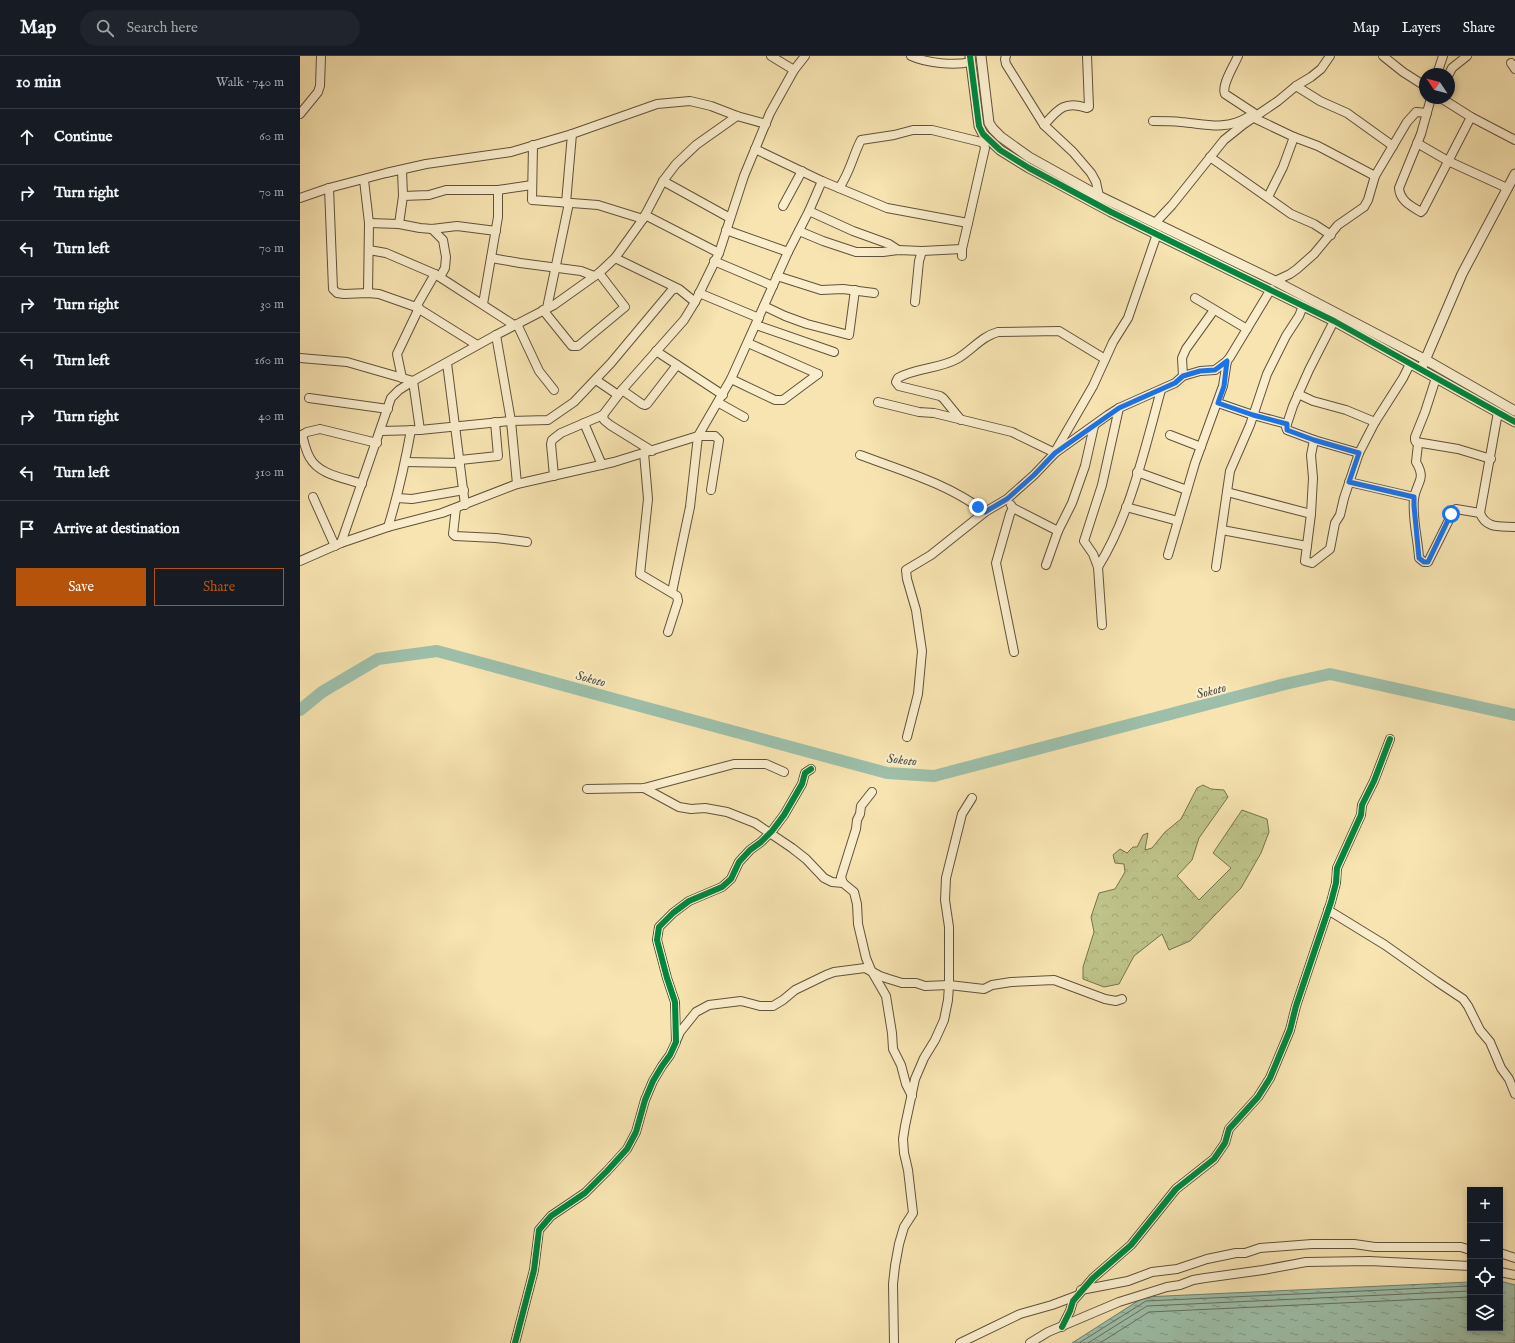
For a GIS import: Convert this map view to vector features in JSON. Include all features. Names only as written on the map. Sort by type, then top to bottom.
[{"type":"street","points":[[300,114],[318,92],[320,86],[321,56]]},
{"type":"street","points":[[771,56],[794,70]]},
{"type":"street","points":[[554,476],[550,442],[562,433],[603,415],[620,393],[684,320],[695,302],[718,253],[755,149],[770,113],[794,70],[805,56]]},
{"type":"street","points":[[911,56],[939,64],[963,64],[970,59],[979,126],[981,130],[1000,150],[1029,168],[1125,213],[1156,222],[1273,285],[1426,360],[1515,411]]},
{"type":"street","points":[[981,56],[988,118],[993,129],[1001,137],[1029,157],[1099,196],[1114,208]]},
{"type":"street","points":[[1006,56],[1006,64],[1044,125],[1083,162],[1096,182],[1099,196]]},
{"type":"street","points":[[1044,125],[1053,114],[1067,105],[1076,104],[1087,108],[1089,107],[1088,56]]},
{"type":"street","points":[[1238,56],[1226,83],[1224,91],[1225,94],[1254,115],[1294,137],[1318,146],[1375,176]]},
{"type":"street","points":[[1153,121],[1179,122],[1216,127],[1228,125],[1254,115],[1278,101],[1296,86],[1316,73],[1330,56]]},
{"type":"street","points":[[1383,56],[1419,82]]},
{"type":"street","points":[[1438,68],[1443,56]]},
{"type":"street","points":[[1452,68],[1467,56]]},
{"type":"street","points":[[1296,86],[1320,102],[1347,113],[1393,146]]},
{"type":"street","points":[[300,198],[329,188],[426,164],[511,152],[572,134],[657,104],[690,101],[711,106],[737,116],[766,124]]},
{"type":"street","points":[[1429,104],[1417,143],[1399,188],[1401,197],[1408,205],[1421,212],[1471,117]]},
{"type":"street","points":[[1450,104],[1471,117],[1515,140]]},
{"type":"street","points":[[907,737],[918,694],[922,651],[916,610],[907,579],[906,570],[931,555],[985,512],[1007,499],[1034,475],[1055,453],[1119,408],[1175,383],[1183,376],[1200,371],[1215,370],[1227,361],[1273,285],[1301,266],[1314,254],[1338,225],[1364,207],[1368,200],[1375,176],[1407,122],[1416,112],[1427,113]]},
{"type":"street","points":[[1156,222],[1172,205],[1224,140],[1254,115]]},
{"type":"street","points":[[338,544],[362,484],[394,394],[413,381],[496,334],[554,305],[597,274],[615,258],[644,217],[663,181],[676,164],[696,145],[737,116]]},
{"type":"street","points":[[799,231],[856,252],[883,252],[898,250],[962,253],[985,148],[984,144],[932,130],[913,130],[894,135],[861,140],[854,153],[851,167],[839,188]]},
{"type":"street","points":[[545,309],[556,267],[567,203],[572,134]]},
{"type":"street","points":[[1268,197],[1283,167],[1294,137]]},
{"type":"street","points":[[1417,143],[1448,161],[1507,188]]},
{"type":"street","points":[[533,145],[532,200],[598,205],[644,217],[718,253]]},
{"type":"street","points":[[755,149],[839,188],[887,208],[968,223]]},
{"type":"street","points":[[1210,157],[1291,214],[1314,224],[1331,235]]},
{"type":"street","points":[[399,224],[403,196],[402,170]]},
{"type":"street","points":[[783,206],[802,171]]},
{"type":"street","points":[[1421,370],[1462,274],[1515,174]]},
{"type":"street","points":[[364,180],[369,223],[368,293]]},
{"type":"street","points":[[672,592],[690,507],[698,436],[719,403],[731,379],[822,180]]},
{"type":"street","points":[[663,181],[730,218]]},
{"type":"street","points":[[403,196],[428,195],[446,190],[498,190],[532,185]]},
{"type":"street","points":[[329,188],[333,289],[337,293],[344,294],[379,294],[418,307],[477,346]]},
{"type":"street","points":[[483,304],[498,217],[498,190]]},
{"type":"street","points":[[809,211],[853,231],[889,244],[898,250]]},
{"type":"street","points":[[1125,213],[1157,234],[1273,285],[1303,306],[1334,321],[1515,422]]},
{"type":"street","points":[[369,223],[399,224],[432,229],[457,226],[496,231]]},
{"type":"street","points":[[402,378],[397,357],[398,351],[418,307],[446,263],[443,240],[432,229]]},
{"type":"street","points":[[726,230],[788,252]]},
{"type":"street","points":[[1055,453],[1093,386],[1105,359],[1131,312],[1157,234]]},
{"type":"street","points":[[369,250],[386,253],[438,275],[515,325],[539,371],[554,390]]},
{"type":"street","points":[[915,302],[919,261],[922,251]]},
{"type":"street","points":[[491,258],[597,274],[625,306],[578,346],[572,346],[545,309]]},
{"type":"street","points":[[615,258],[675,289],[679,289],[695,302]]},
{"type":"street","points":[[714,261],[773,286]]},
{"type":"street","points":[[777,276],[821,290],[855,290],[874,293]]},
{"type":"street","points":[[381,431],[420,430],[495,422],[548,420],[574,402],[596,380],[672,290],[675,289]]},
{"type":"street","points":[[764,306],[807,324],[849,335],[855,290]]},
{"type":"street","points":[[699,293],[757,322],[834,352]]},
{"type":"street","points":[[1195,298],[1247,329]]},
{"type":"street","points":[[1216,567],[1230,471],[1268,374],[1281,346],[1299,316],[1303,306]]},
{"type":"street","points":[[1183,376],[1182,358],[1186,349],[1214,310]]},
{"type":"street","points":[[1334,321],[1298,394],[1287,424],[1287,430],[1314,440],[1359,453]]},
{"type":"street","points":[[961,420],[940,396],[899,386],[896,382],[898,378],[957,359],[992,334],[998,332],[1059,331],[1105,359]]},
{"type":"street","points":[[496,334],[511,421],[517,484]]},
{"type":"street","points":[[731,379],[775,400],[783,400],[818,374],[748,343]]},
{"type":"street","points":[[656,351],[723,395]]},
{"type":"street","points":[[300,358],[347,362],[413,381]]},
{"type":"street","points":[[1168,554],[1201,447],[1224,386],[1227,361]]},
{"type":"street","points":[[447,363],[465,504]]},
{"type":"street","points":[[1314,440],[1311,455],[1313,478],[1311,514],[1305,562],[1309,563],[1312,563],[1329,551],[1332,531],[1340,515],[1359,453],[1410,364]]},
{"type":"street","points":[[596,380],[645,405],[677,365]]},
{"type":"street","points":[[1436,378],[1415,437],[1418,444],[1416,462],[1421,470],[1421,475],[1414,497],[1419,558],[1424,562],[1428,562],[1454,510],[1456,509],[1480,513]]},
{"type":"street","points":[[413,381],[420,430]]},
{"type":"street","points":[[1098,567],[1114,540],[1126,507],[1161,390]]},
{"type":"street","points":[[1298,394],[1313,401],[1346,410],[1376,422]]},
{"type":"street","points":[[309,398],[388,409]]},
{"type":"street","points":[[878,402],[919,412],[934,413],[1012,432],[1032,440],[1055,453]]},
{"type":"street","points":[[719,403],[744,417]]},
{"type":"street","points":[[1218,403],[1253,415],[1287,424]]},
{"type":"street","points":[[1102,625],[1098,567],[1093,554],[1084,541],[1102,485],[1119,408]]},
{"type":"street","points":[[1498,412],[1480,513],[1482,519],[1486,523],[1515,527]]},
{"type":"street","points":[[603,415],[604,420],[610,425],[648,452]]},
{"type":"street","points":[[406,462],[460,461],[498,456],[495,422]]},
{"type":"street","points":[[584,424],[602,465]]},
{"type":"street","points":[[1046,565],[1058,531],[1072,502],[1085,466],[1094,426]]},
{"type":"street","points":[[362,484],[327,473],[319,467],[310,459],[301,435],[320,429],[377,443]]},
{"type":"street","points":[[388,527],[406,462],[411,430]]},
{"type":"street","points":[[1170,435],[1201,447]]},
{"type":"street","points":[[300,561],[338,544],[388,527],[456,508],[517,484],[602,465],[698,436],[715,436],[719,440],[711,490]]},
{"type":"street","points":[[1416,442],[1458,449],[1490,459]]},
{"type":"street","points":[[648,452],[648,499],[640,574],[678,596],[678,601],[668,632]]},
{"type":"street","points":[[860,455],[944,488],[985,512]]},
{"type":"street","points":[[1137,472],[1187,490]]},
{"type":"street","points":[[1349,482],[1414,497]]},
{"type":"street","points":[[397,498],[412,499],[464,490]]},
{"type":"street","points":[[1227,492],[1311,514]]},
{"type":"street","points":[[313,497],[338,544]]},
{"type":"street","points":[[1007,499],[1013,508],[1058,531]]},
{"type":"street","points":[[1126,507],[1178,522]]},
{"type":"street","points":[[456,508],[453,534],[455,536],[496,538],[527,542]]},
{"type":"street","points":[[1013,508],[996,563],[1014,652]]},
{"type":"street","points":[[1222,530],[1307,546]]},
{"type":"street","points":[[1062,1327],[1073,1302],[1079,1293],[1093,1278],[1131,1245],[1176,1189],[1214,1159],[1225,1143],[1229,1129],[1258,1097],[1270,1078],[1290,1030],[1296,1006],[1336,883],[1337,868],[1361,815],[1362,805],[1374,781],[1390,739]]},
{"type":"street","points":[[587,789],[644,788],[734,764],[766,764],[784,772]]},
{"type":"street","points":[[676,1042],[675,1002],[656,940],[659,927],[673,913],[690,901],[722,887],[731,879],[739,862],[750,850],[769,834],[784,815],[802,784],[805,773],[811,769]]},
{"type":"street","points":[[644,788],[679,807],[691,809],[705,808],[727,812],[755,823],[801,856],[824,878],[832,882],[844,884]]},
{"type":"street","points":[[872,792],[861,806],[856,830],[841,877],[844,884],[854,892],[857,904],[858,924],[866,958],[886,996],[893,1048],[912,1096]]},
{"type":"street","points":[[894,1343],[893,1284],[895,1266],[904,1227],[913,1213],[903,1139],[915,1079],[924,1058],[936,1040],[944,1020],[949,985],[949,927],[945,900],[946,878],[962,814],[972,798]]},
{"type":"street","points":[[1328,910],[1385,945],[1463,999],[1480,1030],[1490,1042],[1501,1068],[1509,1079],[1515,1094]]},
{"type":"street","points":[[515,1343],[534,1270],[540,1230],[551,1216],[585,1193],[626,1149],[636,1132],[645,1100],[653,1081],[670,1055],[680,1032],[696,1012],[708,1005],[741,1001],[760,1006],[773,1006],[795,990],[826,975],[834,972],[865,968],[880,976],[902,983],[916,983],[925,986],[949,985],[984,989],[992,985],[1011,982],[1054,980],[1105,999],[1116,1001],[1122,999]]},
{"type":"street","points":[[960,1343],[1020,1314],[1079,1293],[1128,1281],[1152,1272],[1177,1269],[1207,1259],[1236,1253],[1245,1253],[1267,1247],[1333,1244],[1375,1247],[1467,1249]]},
{"type":"street","points":[[1503,1254],[1515,1258]]},
{"type":"street","points":[[1030,1343],[1048,1332],[1119,1302],[1193,1280],[1306,1262],[1369,1261],[1467,1266]]},
{"type":"street","points":[[1503,1273],[1515,1275]]},
{"type":"green space","points":[[1203,785],[1211,789],[1224,790],[1228,797],[1199,838],[1192,860],[1177,876],[1199,900],[1231,868],[1213,853],[1242,810],[1267,819],[1269,832],[1261,853],[1241,888],[1190,941],[1169,950],[1162,934],[1134,956],[1119,984],[1104,987],[1083,979],[1083,967],[1094,932],[1091,917],[1099,893],[1115,889],[1125,872],[1124,864],[1115,863],[1113,855],[1120,849],[1127,853],[1133,847],[1137,847],[1143,835],[1148,833],[1145,850],[1152,848],[1165,832],[1181,819],[1197,788]]},
{"type":"water","points":[[1467,1282],[1467,1331],[1503,1331],[1503,1282],[1515,1285],[1515,1343],[1072,1343],[1144,1297]]},
{"type":"waterway","name":"Sokoto","points":[[300,710],[322,692],[378,659],[437,651],[887,773],[934,776],[1285,684],[1330,674],[1515,715]]},
{"type":"cycle path","points":[[970,56],[979,126],[983,134],[1000,150],[1029,168],[1111,212],[1334,321],[1515,422]]},
{"type":"cycle path","points":[[1062,1327],[1073,1301],[1093,1278],[1131,1245],[1176,1189],[1214,1159],[1225,1143],[1229,1129],[1258,1097],[1270,1078],[1290,1030],[1296,1006],[1331,902],[1336,883],[1337,868],[1361,815],[1362,805],[1374,781],[1390,739]]},
{"type":"cycle path","points":[[515,1343],[534,1270],[539,1230],[551,1216],[585,1193],[627,1149],[636,1132],[645,1100],[653,1081],[670,1055],[676,1042],[675,1002],[657,940],[659,927],[673,913],[689,901],[722,887],[731,879],[739,862],[750,850],[772,831],[784,815],[802,784],[805,773],[811,769]]},
{"type":"route","points":[[978,507],[985,512],[1007,499],[1034,475],[1055,453],[1119,408],[1175,383],[1183,376],[1200,371],[1215,370],[1227,361],[1224,386],[1218,403],[1253,415],[1287,424],[1287,430],[1314,440],[1359,453],[1349,482],[1414,497],[1415,524],[1418,538],[1419,558],[1422,561],[1428,562],[1451,514]]}]
